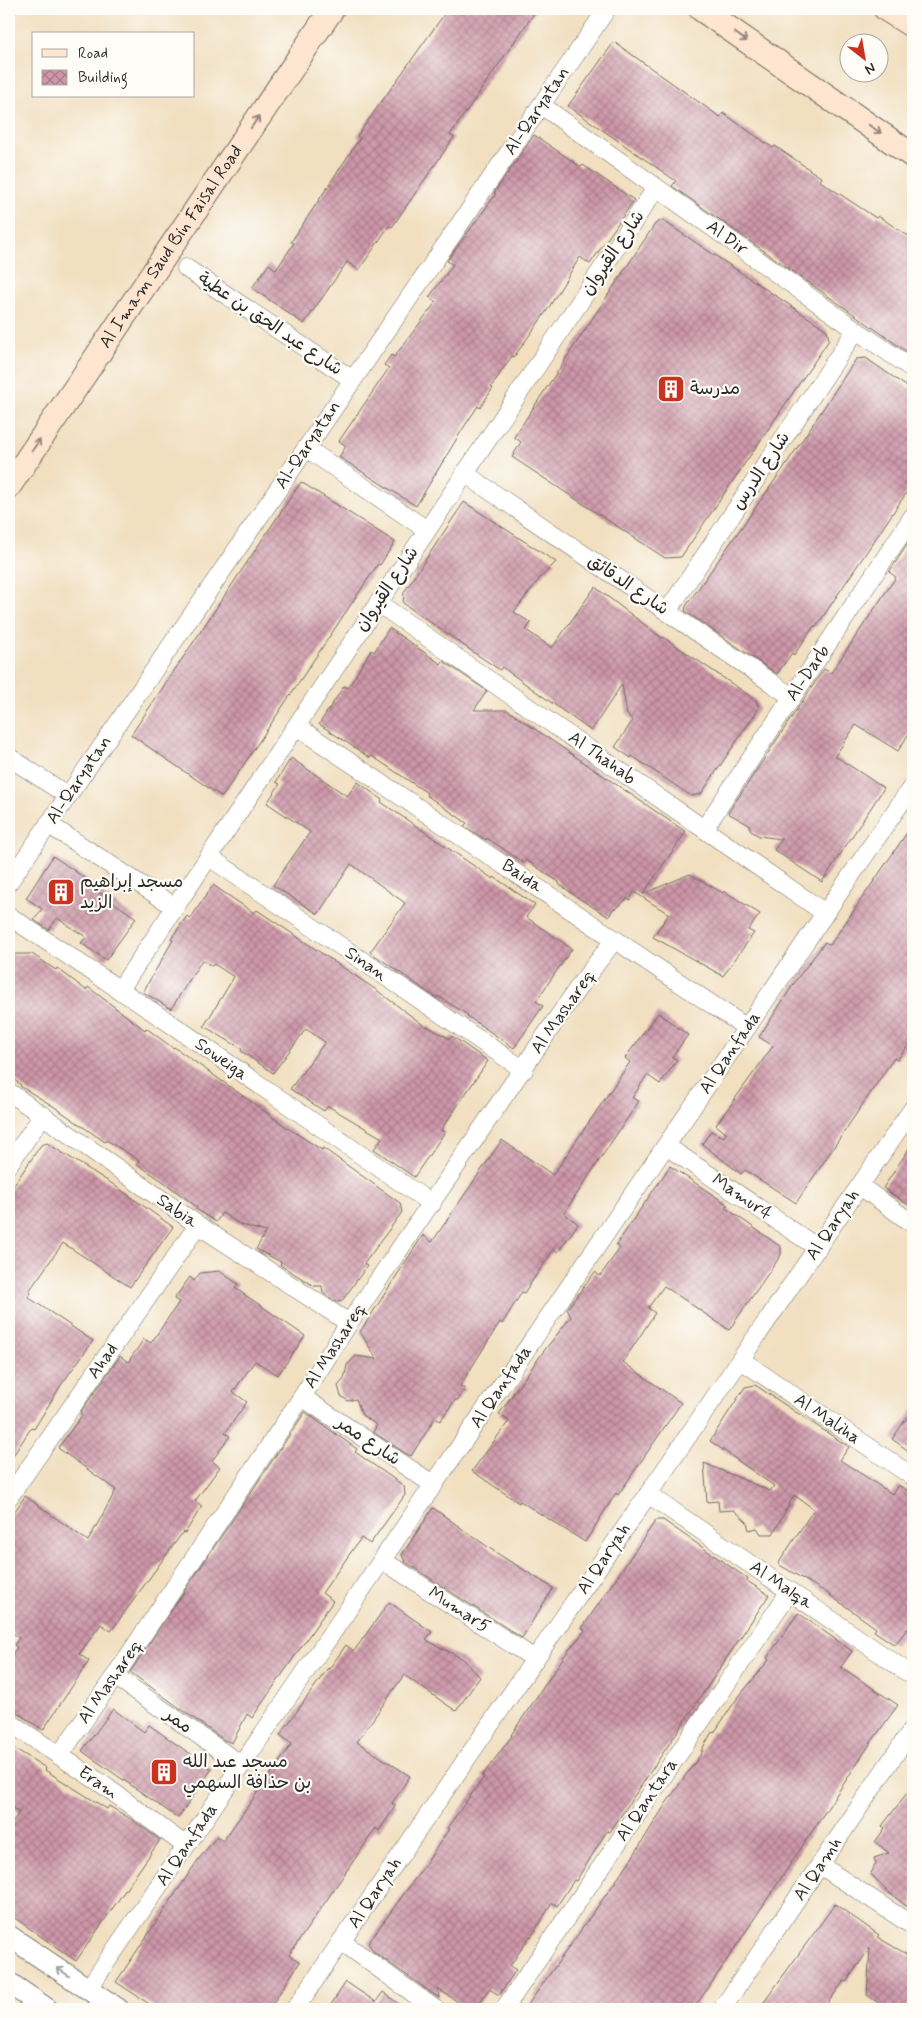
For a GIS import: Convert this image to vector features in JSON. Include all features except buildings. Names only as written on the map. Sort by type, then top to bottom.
[{"type":"main road","name":"Al Imam Saud Bin Faisal Road","points":[[9,486],[332,9]]},
{"type":"main road","points":[[701,9],[913,156]]},
{"type":"main road","points":[[886,9],[913,26]]},
{"type":"street","name":"Al-Qaryatan","points":[[9,882],[607,9]]},
{"type":"street","name":"Al Dir","points":[[541,105],[913,369]]},
{"type":"street","name":"شارع القيروان","points":[[119,991],[656,188]]},
{"type":"street","name":"شارع عبد الحق بن عطية","points":[[186,268],[353,380]]},
{"type":"street","name":"شارع الدرس","points":[[667,612],[856,330]]},
{"type":"street","points":[[306,448],[427,530]]},
{"type":"street","name":"شارع الدقائق","points":[[464,473],[792,697]]},
{"type":"street","name":"Al-Darb","points":[[704,829],[913,516]]},
{"type":"street","name":"Al Thahab","points":[[378,603],[825,913]]},
{"type":"street","name":"Baida","points":[[296,726],[747,1028]]},
{"type":"street","points":[[9,757],[68,796]]},
{"type":"street","name":"Al Qanfada","points":[[88,1989],[913,785]]},
{"type":"street","points":[[48,824],[175,907]]},
{"type":"street","name":"Sinan","points":[[208,857],[524,1070]]},
{"type":"street","name":"Soweiga","points":[[9,916],[119,991],[178,1028],[432,1204]]},
{"type":"street","name":"Al Mashareq","points":[[59,1756],[115,1676],[302,1397],[349,1323],[524,1070],[580,985],[615,939]]},
{"type":"street","name":"Sabia","points":[[9,1092],[198,1225],[349,1323]]},
{"type":"street","name":"Al Qaryah","points":[[295,2009],[913,1108]]},
{"type":"street","points":[[9,1164],[43,1115]]},
{"type":"street","name":"Mamur4","points":[[666,1146],[818,1248]]},
{"type":"street","points":[[860,1186],[913,1224]]},
{"type":"street","name":"Ahad","points":[[9,1497],[198,1225]]},
{"type":"street","name":"Al Maliha","points":[[740,1360],[913,1477]]},
{"type":"street","name":"شارع ممر","points":[[302,1397],[434,1485]]},
{"type":"street","name":"Al Malqa","points":[[648,1494],[913,1676]]},
{"type":"street","name":"Mumar5","points":[[382,1560],[535,1659]]},
{"type":"street","name":"Al Qantara","points":[[504,2009],[790,1591]]},
{"type":"street","name":"ممر","points":[[115,1676],[241,1765]]},
{"type":"street","name":"Eram","points":[[9,1722],[186,1846]]},
{"type":"street","name":"Al Qamh","points":[[722,2009],[913,1728]]},
{"type":"street","points":[[820,1865],[913,1926]]},
{"type":"street","points":[[9,1936],[118,2009]]},
{"type":"street","points":[[341,1941],[435,2009]]},
{"type":"street","points":[[9,1983],[47,2009]]},
{"type":"place","name":"مدرسة","points":[[671,389]]},
{"type":"place","name":"مسجد إبراهيم الزيد","points":[[61,892]]},
{"type":"place","name":"مسجد عبد الله بن حذافة السهمي","points":[[164,1772]]}]
